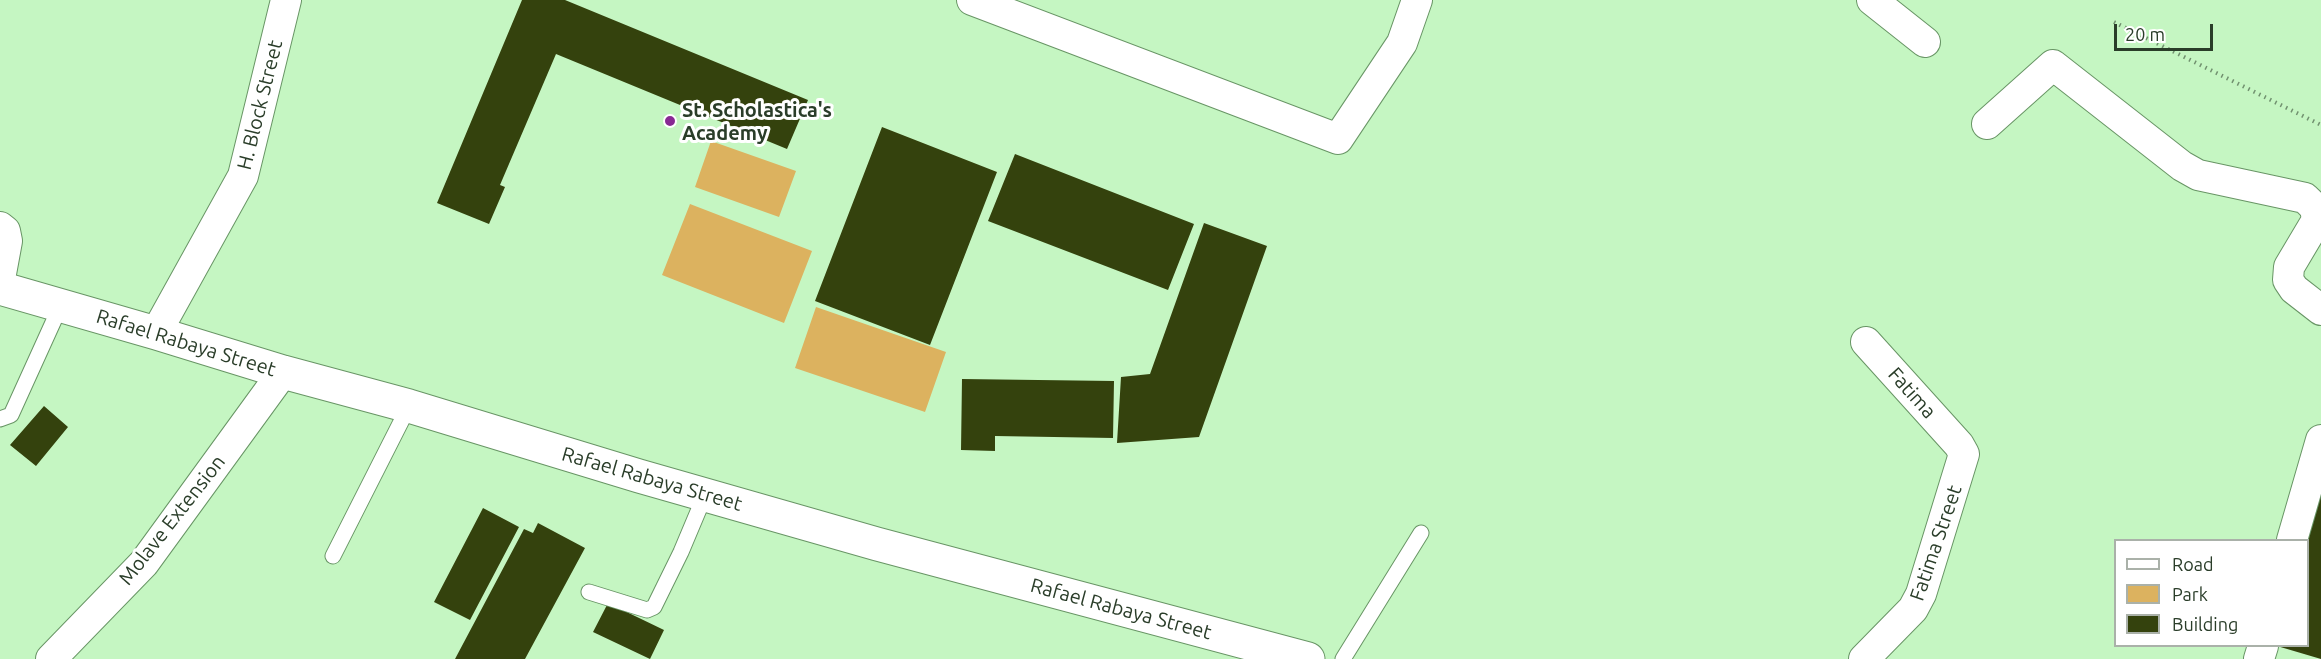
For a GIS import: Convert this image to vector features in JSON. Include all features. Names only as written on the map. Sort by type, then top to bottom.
[{"type":"main road","name":"Rafael Rabaya Street","points":[[0,288],[877,544],[1308,659]]},
{"type":"street","name":"H. Block Street","points":[[156,333],[243,176],[286,0]]},
{"type":"street","points":[[972,0],[1338,139],[1402,43],[1417,0]]},
{"type":"street","points":[[1872,0],[1925,42]]},
{"type":"street","points":[[1987,124],[2053,65],[2182,166],[2198,175],[2305,198],[2315,208],[2317,220],[2289,267],[2288,280],[2294,289],[2321,310]]},
{"type":"street","points":[[0,227],[4,231],[7,242],[0,279]]},
{"type":"street","name":"Fatima","points":[[1866,342],[1959,445]]},
{"type":"street","name":"Molave Extension","points":[[51,659],[144,563],[282,372]]},
{"type":"street","points":[[2292,539],[2321,440]]},
{"type":"street","name":"Fatima Street","points":[[1864,659],[1913,609],[1921,594],[1963,462],[1964,454],[1959,445]]},
{"type":"lane","points":[[0,419],[11,415],[60,307]]},
{"type":"lane","points":[[333,556],[409,406]]},
{"type":"lane","points":[[590,592],[647,610],[654,607],[705,495]]},
{"type":"lane","points":[[1343,659],[1421,533]]},
{"type":"path","points":[[2114,22],[2321,125]]},
{"type":"green space","points":[[711,141],[796,171],[779,217],[695,187]]},
{"type":"green space","points":[[690,204],[812,251],[784,323],[662,275]]},
{"type":"green space","points":[[816,307],[946,352],[925,412],[795,368]]},
{"type":"building","points":[[522,0],[565,0],[808,100],[787,149],[556,54],[500,185],[505,187],[489,224],[437,203]]},
{"type":"building","points":[[882,127],[997,172],[930,345],[815,301]]},
{"type":"building","points":[[1015,154],[1194,224],[1168,290],[988,221]]},
{"type":"building","points":[[1204,223],[1267,246],[1199,437],[1117,443],[1121,377],[1150,374]]},
{"type":"building","points":[[962,379],[1114,381],[1113,438],[995,436],[995,451],[961,450]]},
{"type":"building","points":[[44,406],[68,427],[36,466],[10,445]]},
{"type":"building","points":[[2321,476],[2321,659],[2280,647],[2309,647],[2309,539],[2302,539]]},
{"type":"building","points":[[483,508],[519,527],[470,620],[434,602]]},
{"type":"building","points":[[538,523],[585,548],[525,659],[455,659],[524,529],[533,533]]},
{"type":"building","points":[[608,603],[664,630],[650,659],[593,632]]},
{"type":"place","name":"St. Scholastica's Academy","points":[[670,121]]}]
